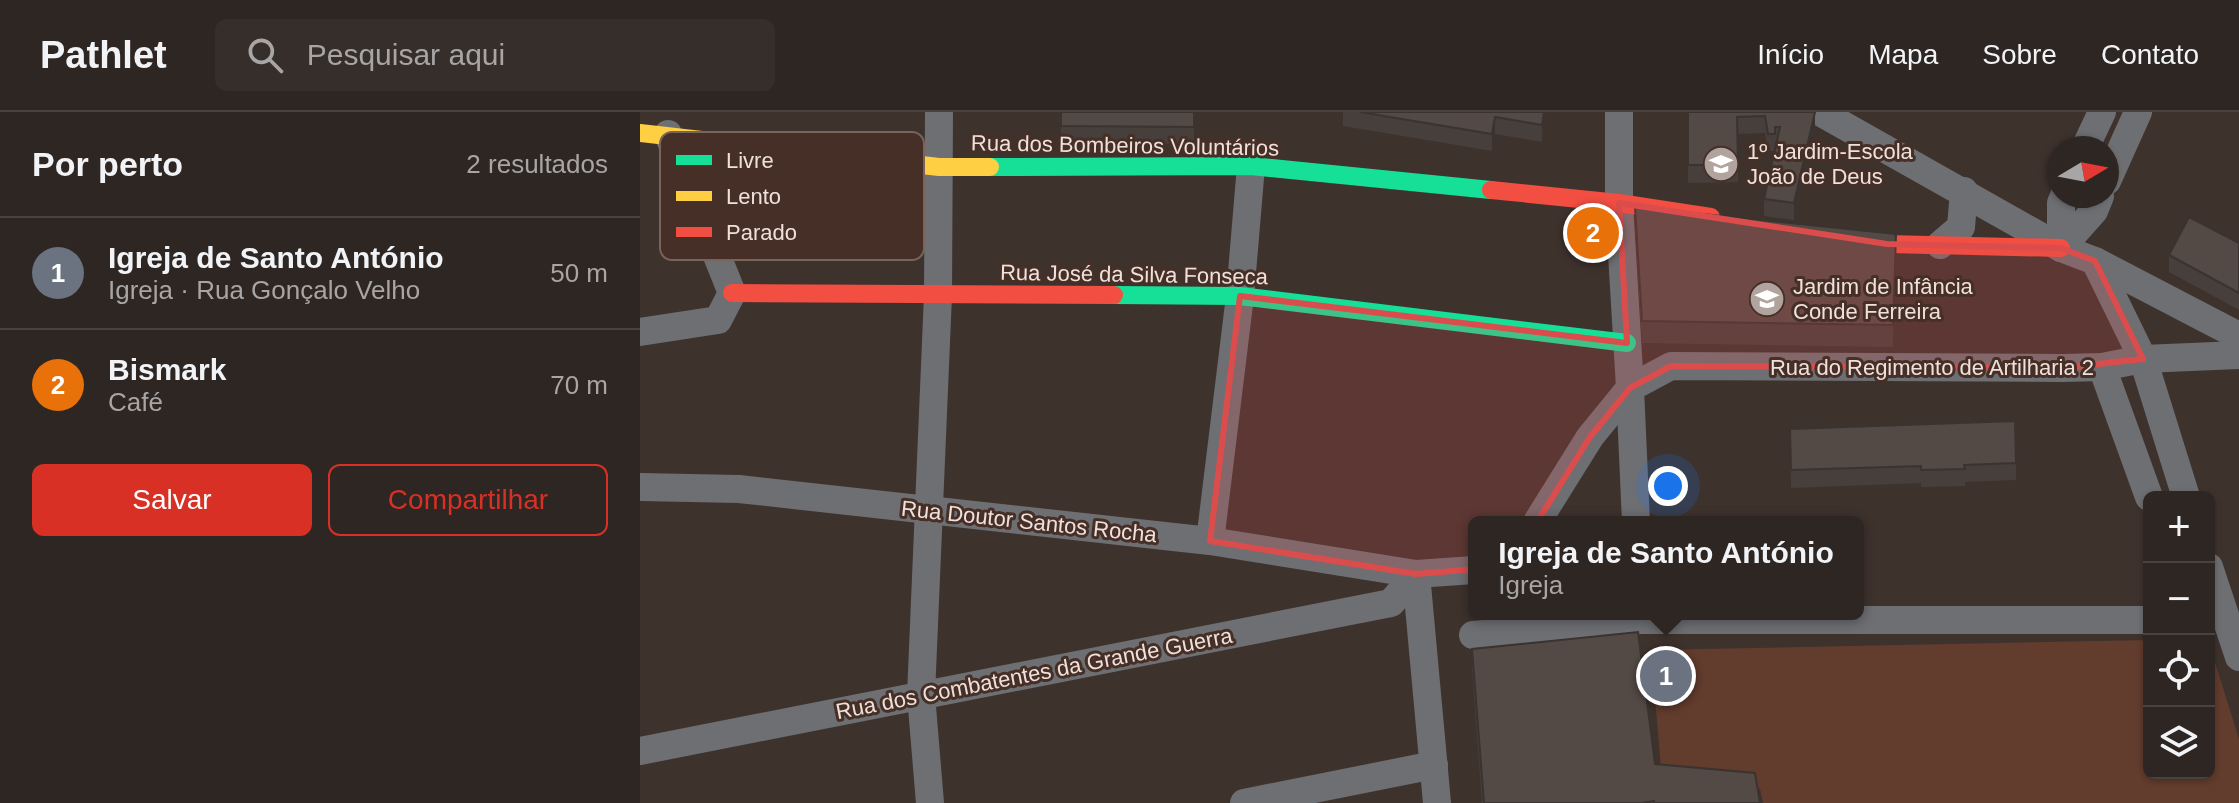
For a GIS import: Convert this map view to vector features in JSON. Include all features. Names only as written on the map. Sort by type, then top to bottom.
[{"type":"street","points":[[930,803],[921,695],[938,295],[939,112]]},
{"type":"street","points":[[1619,112],[1619,203],[1636,516]]},
{"type":"street","points":[[1820,112],[2061,248],[2095,261],[2239,336]]},
{"type":"street","points":[[2091,136],[2102,112]]},
{"type":"street","points":[[2119,154],[2138,112]]},
{"type":"street","name":"Rua dos Bombeiros Voluntários","points":[[640,133],[660,134]]},
{"type":"street","name":"Rua dos Bombeiros Voluntários","points":[[924,165],[1251,166],[1619,203],[1724,219]]},
{"type":"street","points":[[1210,541],[1240,296],[1251,166]]},
{"type":"street","points":[[1940,245],[1961,227],[1964,191]]},
{"type":"street","points":[[2061,208],[2061,248]]},
{"type":"street","points":[[1829,235],[1887,244],[2061,248],[2095,208]]},
{"type":"street","points":[[640,332],[718,320],[732,293],[719,260]]},
{"type":"street","points":[[2095,261],[2143,359],[2184,491]]},
{"type":"street","name":"Rua José da Silva Fonseca","points":[[732,293],[1240,296],[1627,343]]},
{"type":"street","name":"Rua do Regimento de Artilharia 2","points":[[1630,388],[1671,366],[2102,367],[2143,359],[2239,355]]},
{"type":"street","points":[[2102,367],[2147,491]]},
{"type":"street","points":[[1541,516],[1590,437],[1630,388]]},
{"type":"street","points":[[2128,439],[2162,427]]},
{"type":"street","name":"Rua Doutor Santos Rocha","points":[[640,487],[739,489],[1210,541],[1416,574],[1468,570]]},
{"type":"street","points":[[1416,574],[1437,803]]},
{"type":"street","name":"Rua dos Combatentes da Grande Guerra","points":[[640,751],[1391,603],[1416,574]]},
{"type":"street","points":[[2215,587],[2239,657]]},
{"type":"street","points":[[1864,618],[2143,620]]},
{"type":"street","points":[[1473,635],[1612,620]]},
{"type":"street","points":[[1244,803],[1434,765]]},
{"type":"highlighted area","points":[[1619,203],[1887,244],[2061,248],[2095,261],[2143,359],[2062,368],[1671,366],[1630,388],[1590,437],[1534,527],[1477,569],[1416,574],[1210,541],[1240,296],[1627,343]]},
{"type":"shaded area","points":[[2143,640],[2143,779],[2215,779],[2215,662],[2239,739],[2239,803],[1763,803],[1760,789],[1662,780],[1651,650]]},
{"type":"building","points":[[1061,112],[1194,112],[1194,127],[1061,126]]},
{"type":"building","points":[[1360,112],[1544,112],[1542,125],[1495,117],[1492,134]]},
{"type":"building","points":[[1688,112],[1815,112],[1794,203],[1764,199],[1780,127],[1775,127],[1775,134],[1768,134],[1765,116],[1737,117],[1738,165],[1688,165]]},
{"type":"building","name":"Jardim de Infância Conde Ferreira","points":[[1635,207],[1896,234],[1893,325],[1642,321]]},
{"type":"building","points":[[2189,217],[2239,243],[2239,293],[2169,255]]},
{"type":"building","points":[[2015,421],[2016,463],[1964,465],[1965,469],[1921,470],[1921,466],[1791,470],[1790,429]]},
{"type":"building","points":[[1638,632],[1655,764],[1755,773],[1760,803],[1484,803],[1472,649]]},
{"type":"traffic: fast","points":[[990,167],[1251,166],[1491,190]]},
{"type":"traffic: fast","points":[[1114,295],[1240,296],[1627,343]]},
{"type":"traffic: slow","points":[[640,133],[660,135]]},
{"type":"traffic: slow","points":[[924,165],[990,167]]},
{"type":"traffic: jam","points":[[1491,190],[1619,203],[1711,217]]},
{"type":"traffic: jam","points":[[1842,237],[1887,244],[2061,248]]},
{"type":"traffic: jam","points":[[732,293],[1114,295]]},
{"type":"place","name":"1º Jardim-Escola João de Deus","points":[[1721,164]]},
{"type":"place","name":"Bismark","points":[[1593,233]]},
{"type":"place","name":"Jardim de Infância Conde Ferreira","points":[[1767,299]]},
{"type":"place","name":"Igreja de Santo António","points":[[1666,676]]}]
